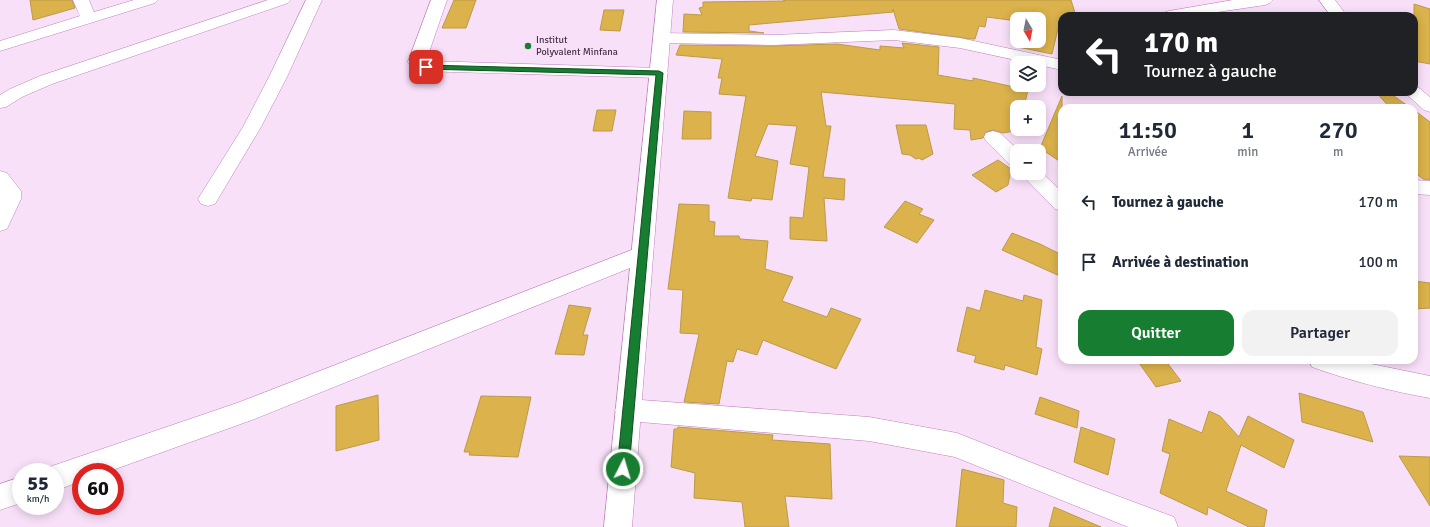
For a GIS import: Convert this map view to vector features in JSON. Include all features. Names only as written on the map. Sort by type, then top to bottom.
[{"type":"street","points":[[81,0],[89,18]]},
{"type":"street","points":[[0,46],[150,0]]},
{"type":"street","points":[[0,103],[16,93],[46,80],[283,0]]},
{"type":"street","points":[[208,199],[252,127],[278,77],[314,0]]},
{"type":"street","points":[[439,0],[417,62],[419,66],[659,73]]},
{"type":"street","points":[[618,527],[665,0]]},
{"type":"street","points":[[1188,12],[1265,0]]},
{"type":"street","points":[[1327,0],[1336,12]]},
{"type":"street","points":[[661,38],[773,40],[901,35],[1058,61]]},
{"type":"street","points":[[1418,96],[1430,106]]},
{"type":"street","points":[[993,137],[1010,153]]},
{"type":"street","points":[[0,178],[11,191],[11,199],[0,224]]},
{"type":"street","points":[[1037,180],[1058,200]]},
{"type":"street","points":[[1418,187],[1430,188]]},
{"type":"street","points":[[64,475],[243,412],[642,254]]},
{"type":"street","points":[[1331,364],[1430,387]]},
{"type":"street","points":[[628,410],[869,428],[957,445],[1084,497],[1164,527]]},
{"type":"street","points":[[0,497],[12,493]]},
{"type":"building","points":[[30,0],[72,0],[75,8],[33,20]]},
{"type":"building","points":[[454,0],[476,0],[466,28],[442,28]]},
{"type":"building","points":[[783,0],[1071,0],[1075,12],[1058,12],[1058,29],[1052,54],[1023,48],[1046,48],[1046,12],[1010,12],[1010,20],[987,17],[985,27],[979,26],[975,39],[899,29],[893,9],[893,12],[749,25],[749,31],[764,33],[683,32],[684,14],[702,15],[699,8],[703,7],[703,2],[785,1]]},
{"type":"building","points":[[1414,4],[1430,9],[1430,64],[1418,62],[1418,12],[1414,12]]},
{"type":"building","points":[[604,10],[624,10],[620,31],[600,30]]},
{"type":"building","points":[[902,43],[939,47],[938,75],[973,81],[973,78],[1010,86],[1010,92],[1028,92],[1026,100],[1010,100],[1010,132],[1003,133],[993,130],[986,132],[983,138],[971,140],[970,130],[954,129],[955,104],[821,92],[826,126],[831,126],[823,177],[845,179],[844,200],[824,198],[827,241],[790,239],[790,217],[803,218],[809,167],[790,164],[797,126],[768,124],[755,156],[778,161],[772,200],[752,198],[751,201],[728,198],[746,96],[719,94],[722,78],[718,78],[722,59],[676,55],[680,45],[773,46],[837,44],[880,50],[880,46],[904,48]]},
{"type":"building","points":[[1062,96],[1062,104],[1059,104]]},
{"type":"building","points":[[1380,96],[1394,96],[1405,104],[1386,104]]},
{"type":"building","points":[[1058,105],[1058,160],[1046,152],[1046,144],[1042,144]]},
{"type":"building","points":[[597,110],[616,110],[612,131],[593,131]]},
{"type":"building","points":[[684,111],[711,112],[711,139],[682,139]]},
{"type":"building","points":[[1418,113],[1430,122],[1430,180],[1423,179],[1418,175]]},
{"type":"building","points":[[896,125],[926,125],[933,154],[922,160],[919,158],[916,159],[910,155],[902,154]]},
{"type":"building","points":[[998,160],[1010,168],[1008,185],[996,192],[972,175]]},
{"type":"building","points":[[905,201],[923,209],[919,214],[934,220],[917,243],[884,227]]},
{"type":"building","points":[[679,204],[709,205],[709,221],[715,222],[714,236],[739,236],[740,239],[768,241],[765,269],[793,277],[782,301],[827,317],[831,308],[861,319],[836,369],[763,340],[757,355],[737,349],[733,362],[727,361],[719,404],[684,402],[699,334],[680,333],[683,290],[668,289]]},
{"type":"building","points":[[1012,233],[1040,244],[1058,253],[1058,275],[1002,250]]},
{"type":"building","points":[[1418,282],[1430,283],[1430,308],[1418,309]]},
{"type":"building","points":[[985,290],[1023,301],[1024,295],[1042,300],[1036,347],[1042,349],[1037,375],[1005,365],[1004,370],[974,362],[976,356],[957,351],[967,307],[980,311]]},
{"type":"building","points":[[569,305],[591,308],[583,335],[588,335],[584,355],[555,354]]},
{"type":"building","points":[[1140,364],[1168,364],[1181,381],[1156,387]]},
{"type":"building","points":[[1299,393],[1363,412],[1373,442],[1302,422]]},
{"type":"building","points":[[378,395],[379,440],[336,451],[336,406]]},
{"type":"building","points":[[481,396],[531,397],[518,457],[469,455],[470,452],[464,452]]},
{"type":"building","points":[[1040,397],[1079,411],[1077,428],[1035,414]]},
{"type":"building","points":[[1209,411],[1220,416],[1239,437],[1248,416],[1294,440],[1284,468],[1241,445],[1226,491],[1267,510],[1264,527],[1249,527],[1208,507],[1207,515],[1160,493],[1170,454],[1162,451],[1169,419],[1202,433]]},
{"type":"building","points":[[678,427],[773,435],[772,440],[830,444],[832,499],[785,496],[789,527],[745,527],[742,502],[694,498],[695,473],[671,467],[674,429],[677,429]]},
{"type":"building","points":[[1081,427],[1115,439],[1108,475],[1074,462]]},
{"type":"building","points":[[1399,456],[1430,457],[1430,506]]},
{"type":"building","points":[[962,469],[1004,480],[1003,503],[1017,507],[1016,527],[956,527]]},
{"type":"building","points":[[1054,507],[1101,527],[1049,527]]},
{"type":"place","name":"Institut Polyvalent Minfana","points":[[528,46]]},
{"type":"route","points":[[426,67],[659,73],[623,469]]}]
